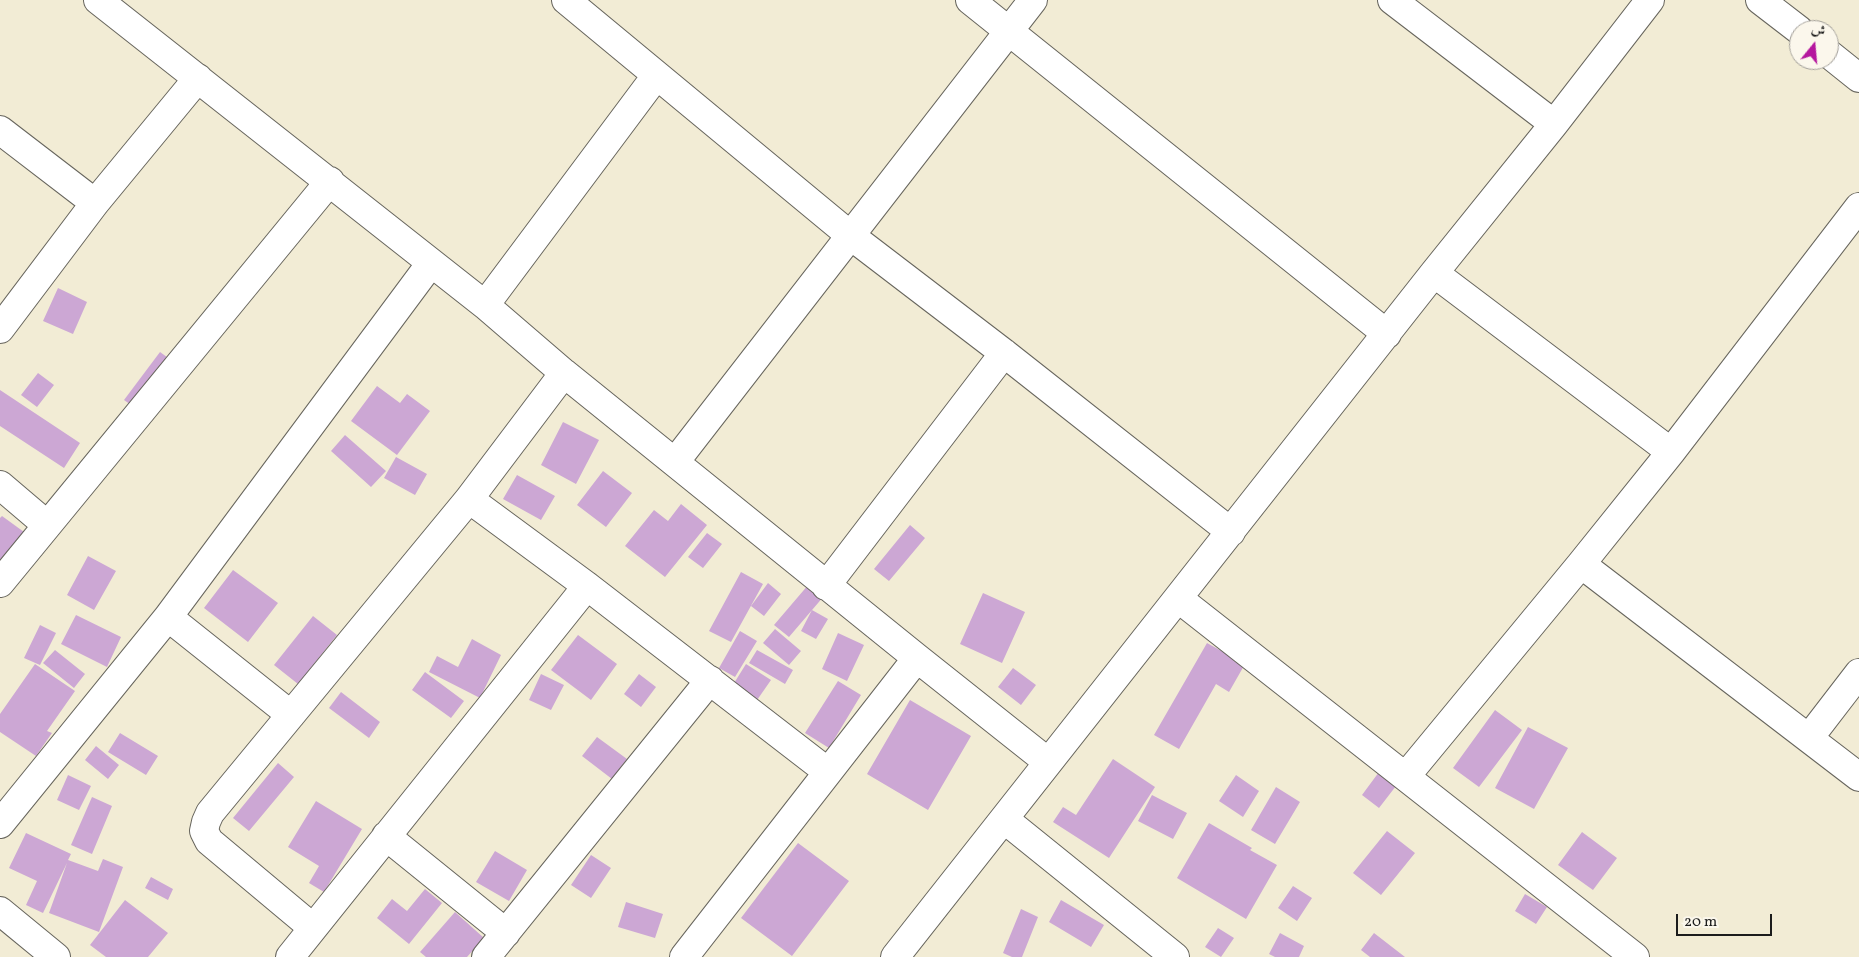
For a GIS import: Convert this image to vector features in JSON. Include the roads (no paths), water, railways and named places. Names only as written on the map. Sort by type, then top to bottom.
[{"type":"street","points":[[98,0],[485,305],[564,373],[826,586],[1048,762]]},
{"type":"street","points":[[566,0],[851,236],[1004,353],[1231,532]]},
{"type":"street","points":[[970,0],[1387,334]]},
{"type":"street","points":[[675,462],[1033,0]]},
{"type":"street","points":[[1392,0],[1554,124]]},
{"type":"street","points":[[895,957],[1650,0]]},
{"type":"street","points":[[1760,0],[1789,22]]},
{"type":"street","points":[[1839,62],[1859,78]]},
{"type":"street","points":[[485,305],[656,76]]},
{"type":"street","points":[[0,329],[95,203],[198,78]]},
{"type":"street","points":[[0,130],[95,203]]},
{"type":"street","points":[[0,584],[330,181]]},
{"type":"street","points":[[1406,776],[1671,452],[1859,207]]},
{"type":"street","points":[[0,824],[168,617],[431,263]]},
{"type":"street","points":[[1434,273],[1671,452]]},
{"type":"street","points":[[826,586],[1004,353]]},
{"type":"street","points":[[313,928],[209,841],[204,831],[210,814],[469,499],[564,373]]},
{"type":"street","points":[[0,485],[47,525]]},
{"type":"street","points":[[469,499],[710,680],[828,772]]},
{"type":"street","points":[[1581,564],[1859,777]]},
{"type":"street","points":[[290,957],[586,586]]},
{"type":"street","points":[[1179,599],[1635,957]]},
{"type":"street","points":[[168,617],[291,715]]},
{"type":"street","points":[[684,957],[916,658]]},
{"type":"street","points":[[1809,738],[1859,673]]},
{"type":"street","points":[[486,957],[710,680]]},
{"type":"street","points":[[1004,819],[1175,957]]},
{"type":"street","points":[[386,836],[506,933]]},
{"type":"street","points":[[0,911],[56,957]]}]
